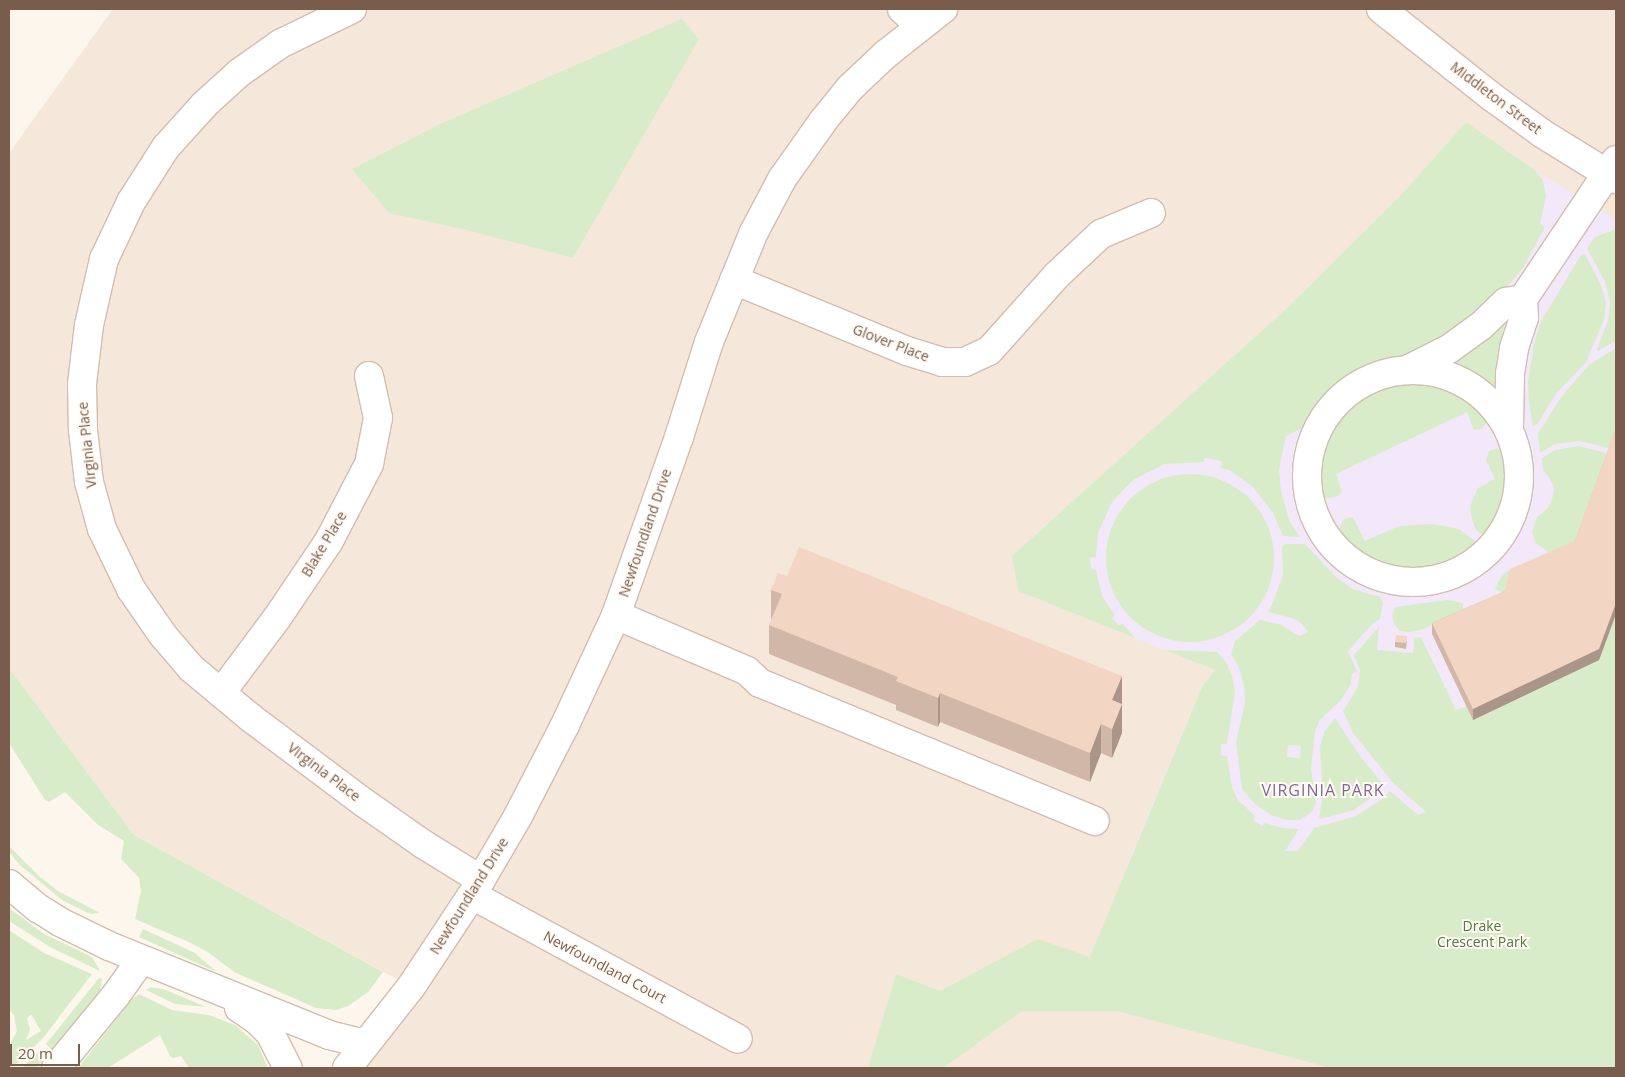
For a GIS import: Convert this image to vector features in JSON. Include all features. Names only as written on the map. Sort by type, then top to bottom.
[{"type":"street","name":"Virginia Place","points":[[352,9],[280,44],[239,73],[204,105],[166,147],[131,202],[104,259],[89,325],[82,384],[83,430],[89,482],[102,529],[131,589],[162,634],[191,668],[220,693],[363,802],[423,844],[477,887]]},
{"type":"street","name":"Newfoundland Drive","points":[[347,1068],[411,987],[477,887],[565,725],[616,616],[679,437],[709,342],[754,232],[782,179],[823,121],[850,88],[886,54],[911,18],[943,9]]},
{"type":"street","name":"Middleton Street","points":[[1381,9],[1543,134],[1613,171]]},
{"type":"street","points":[[1509,427],[1510,374],[1514,348],[1524,318],[1524,299],[1613,171]]},
{"type":"street","name":"Glover Place","points":[[734,280],[907,351],[942,362],[965,362],[989,351],[1057,275],[1101,234],[1151,213]]},
{"type":"street","points":[[1409,369],[1449,349],[1481,326],[1506,302],[1524,299]]},
{"type":"street","points":[[1409,369],[1441,374],[1464,385],[1484,399],[1509,427],[1516,442],[1520,460],[1521,481],[1517,503],[1510,522],[1467,568],[1452,576],[1406,585],[1382,581],[1362,571],[1343,557],[1329,540],[1310,495],[1307,462],[1315,430],[1333,404],[1352,386],[1380,372],[1409,369]]},
{"type":"street","name":"Blake Place","points":[[220,693],[276,618],[329,541],[369,464],[378,418],[370,376]]},
{"type":"street","points":[[616,616],[747,671],[760,683],[1095,821]]},
{"type":"street","points":[[9,884],[60,922],[141,960],[329,1035],[366,1044]]},
{"type":"street","name":"Newfoundland Court","points":[[477,887],[738,1039]]},
{"type":"street","points":[[56,1068],[116,995],[141,960]]},
{"type":"street","points":[[231,996],[238,1006],[258,1021],[270,1034],[288,1068]]},
{"type":"shaded area","points":[[113,9],[1616,9],[1616,1068],[347,1068],[411,987],[134,835],[9,668],[9,153]]},
{"type":"shaded area","points":[[1466,122],[1536,171],[1616,220],[1616,742],[1328,848],[1127,865],[1202,687],[1215,670],[1018,591],[1012,556],[1286,309],[1402,194]]},
{"type":"green space","points":[[682,19],[699,39],[573,258],[467,230],[389,213],[352,169],[440,124]]},
{"type":"green space","points":[[1466,122],[1536,171],[1543,181],[1546,196],[1540,224],[1545,227],[1523,268],[1495,301],[1421,354],[1374,368],[1351,378],[1330,395],[1312,423],[1286,436],[1279,469],[1281,491],[1289,520],[1300,537],[1283,536],[1273,513],[1253,487],[1229,470],[1221,468],[1222,461],[1205,458],[1203,462],[1165,464],[1133,480],[1112,502],[1098,533],[1096,557],[1090,558],[1091,569],[1096,570],[1102,596],[1115,615],[1112,618],[1118,625],[1123,624],[1135,638],[1018,591],[1012,556],[1286,309],[1402,194]]},
{"type":"green space","points":[[1616,229],[1616,341],[1598,351],[1597,349],[1608,321],[1610,301],[1605,282],[1587,248],[1595,237]]},
{"type":"green space","points":[[1585,254],[1601,285],[1606,302],[1604,320],[1586,362],[1556,394],[1538,423],[1533,427],[1528,382],[1534,344],[1540,323],[1581,255]]},
{"type":"green space","points":[[1505,321],[1498,355],[1496,397],[1491,398],[1477,385],[1444,369],[1444,365]]},
{"type":"green space","points":[[1616,348],[1616,438],[1612,449],[1580,441],[1554,444],[1540,453],[1538,434],[1561,397],[1589,365]]},
{"type":"green space","points":[[1397,378],[1434,381],[1466,392],[1488,414],[1486,423],[1482,429],[1474,430],[1467,412],[1336,474],[1342,492],[1338,496],[1324,499],[1318,463],[1322,443],[1330,422],[1342,406],[1359,392]]},
{"type":"green space","points":[[1579,446],[1610,454],[1575,552],[1558,559],[1536,543],[1532,532],[1537,517],[1548,508],[1553,496],[1554,487],[1543,470],[1542,458],[1555,450]]},
{"type":"green space","points":[[1497,448],[1507,455],[1508,480],[1500,516],[1485,537],[1476,530],[1470,506],[1478,488],[1495,479],[1486,460],[1489,451]]},
{"type":"green space","points":[[1198,474],[1222,480],[1250,498],[1260,511],[1271,533],[1274,558],[1271,583],[1260,605],[1250,618],[1237,628],[1215,639],[1182,642],[1165,639],[1150,632],[1136,623],[1125,612],[1109,583],[1106,550],[1109,533],[1116,518],[1125,504],[1136,493],[1165,477]]},
{"type":"green space","points":[[1353,517],[1365,541],[1399,526],[1432,524],[1459,529],[1479,544],[1467,554],[1432,568],[1391,569],[1371,562],[1343,541],[1339,531],[1341,524],[1345,519]]},
{"type":"green space","points":[[1285,544],[1305,544],[1338,579],[1353,589],[1380,597],[1383,602],[1380,619],[1373,623],[1348,651],[1357,671],[1352,674],[1351,684],[1341,700],[1320,720],[1315,731],[1311,769],[1316,803],[1312,812],[1300,820],[1285,820],[1271,815],[1255,804],[1242,789],[1236,742],[1245,703],[1244,685],[1239,668],[1231,654],[1235,641],[1260,620],[1282,625],[1299,636],[1308,632],[1301,623],[1292,618],[1268,612],[1283,575],[1282,547]],"holes":[[[1288,745],[1301,746],[1300,758],[1287,757]]]},
{"type":"green space","points":[[1518,568],[1507,594],[1495,589],[1501,577],[1508,571]]},
{"type":"green space","points":[[1447,600],[1463,603],[1463,609],[1424,629],[1410,632],[1400,631],[1394,624],[1392,615],[1395,607]]},
{"type":"green space","name":"Drake Crescent Park","points":[[1616,614],[1616,1068],[1331,1068],[1117,1011],[1022,1011],[943,1068],[868,1068],[896,974],[940,991],[1038,939],[1090,957],[1202,687],[1215,670],[1165,650],[1217,652],[1226,662],[1232,676],[1235,691],[1227,744],[1221,744],[1221,755],[1227,756],[1232,787],[1238,800],[1255,816],[1253,820],[1262,826],[1265,823],[1283,828],[1299,829],[1285,851],[1298,851],[1314,828],[1356,816],[1384,798],[1390,791],[1418,815],[1426,812],[1394,784],[1353,733],[1343,711],[1358,687],[1360,670],[1354,655],[1379,627],[1377,650],[1413,653],[1414,638],[1421,637],[1456,710],[1467,706]]},
{"type":"green space","points":[[9,668],[134,835],[383,972],[368,992],[348,1006],[336,1010],[316,1008],[234,972],[208,952],[135,919],[141,891],[139,878],[121,859],[124,841],[98,825],[65,792],[49,802],[45,800],[9,743]]},
{"type":"green space","points":[[1335,718],[1360,756],[1381,782],[1376,794],[1354,810],[1321,819],[1319,817],[1323,796],[1320,746],[1324,732]]},
{"type":"green space","points":[[9,846],[40,877],[58,891],[100,913],[90,914],[62,900],[20,865],[9,852]]},
{"type":"green space","points":[[9,908],[44,934],[92,957],[100,971],[50,947],[9,921]]},
{"type":"green space","points":[[143,929],[195,953],[217,972],[139,937]]},
{"type":"green space","points":[[9,930],[44,953],[92,974],[43,1038],[20,1061],[9,1068],[9,1046],[17,1031],[14,1015],[9,1009]],"holes":[[[31,1014],[41,1031],[26,1040],[30,1029],[27,1019]]]},
{"type":"green space","points":[[99,978],[102,979],[100,991],[52,1050],[46,1044]]},
{"type":"green space","points":[[151,987],[166,990],[206,1007],[175,1004],[146,990]]},
{"type":"green space","points":[[139,994],[172,1010],[209,1015],[235,1025],[258,1045],[268,1068],[189,1068],[181,1056],[173,1058],[170,1056],[160,1035],[108,1068],[78,1068],[132,999]]},
{"type":"green space","points":[[41,1049],[47,1056],[41,1063],[35,1068],[22,1068]]},
{"type":"building","points":[[1616,427],[1616,603],[1599,649],[1473,709],[1432,623],[1505,591],[1510,569],[1575,541]]},
{"type":"building","points":[[799,547],[1122,676],[1112,700],[1122,704],[1112,729],[1101,724],[1090,753],[940,693],[938,698],[896,681],[898,677],[769,625],[782,594],[771,590],[778,573],[787,576]]},
{"type":"building","points":[[1396,635],[1407,636],[1406,643],[1395,642]]},
{"type":"district","name":"VIRGINIA PARK","points":[[1323,790]]}]
